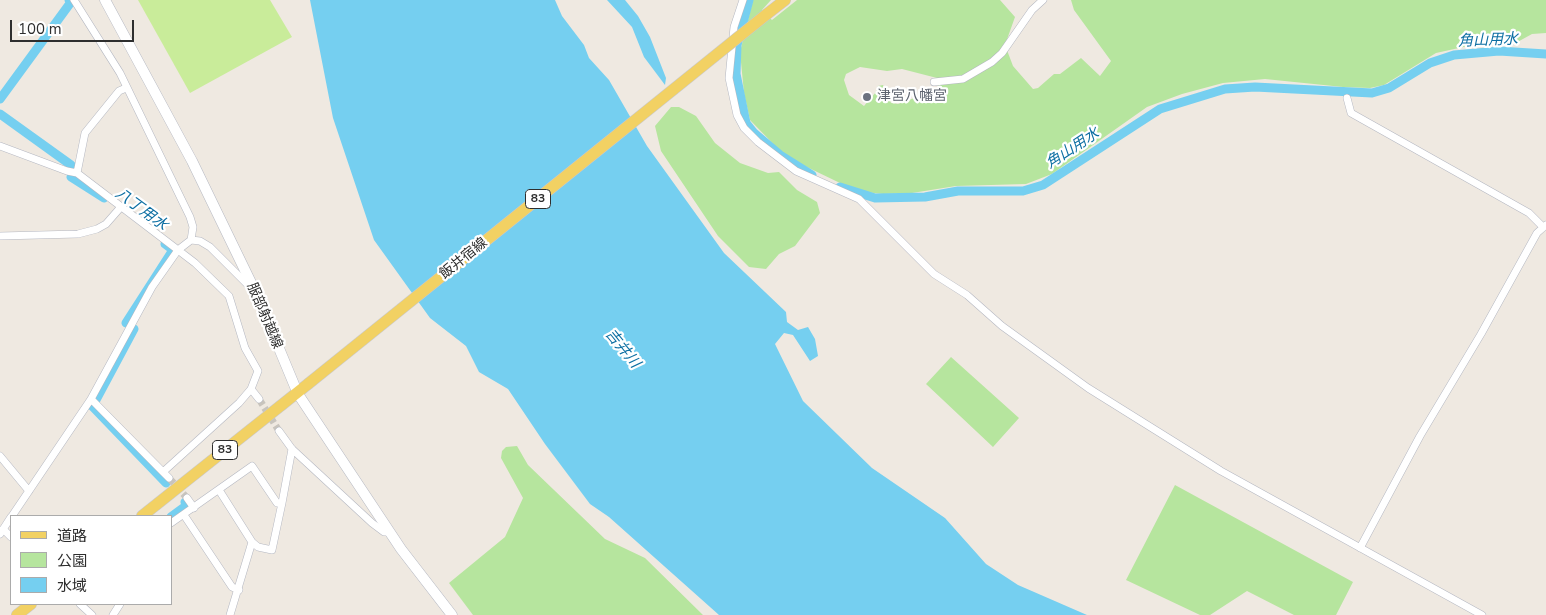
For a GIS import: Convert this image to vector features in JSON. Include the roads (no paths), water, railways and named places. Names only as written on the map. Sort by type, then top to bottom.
[{"type":"main road","name":"服部射越線","points":[[105,0],[192,161],[256,293],[298,394],[390,532],[447,613]]},
{"type":"main road","name":"飯井宿線","points":[[143,515],[298,394],[785,0]]},
{"type":"main road","points":[[17,615],[30,605]]},
{"type":"street","points":[[13,515],[91,399],[152,287],[178,250],[190,240],[193,228],[190,217],[120,73],[74,0]]},
{"type":"street","points":[[742,0],[734,27],[730,78],[740,121],[744,128],[758,142],[796,171],[859,198],[934,274],[967,295],[1002,326],[1088,388],[1221,471],[1482,615]]},
{"type":"street","points":[[934,82],[963,79],[992,62],[1002,53],[1032,10],[1043,0]]},
{"type":"street","points":[[77,173],[85,133],[119,92],[126,88]]},
{"type":"street","points":[[1347,98],[1351,112],[1529,213],[1544,226],[1537,233],[1481,334],[1428,422],[1360,548]]},
{"type":"street","points":[[0,146],[77,173],[96,185],[120,208],[178,250],[229,296],[245,348],[258,371],[251,389],[163,472]]},
{"type":"street","points":[[0,236],[78,234],[97,229],[106,224],[120,208]]},
{"type":"street","points":[[190,240],[200,241],[210,247],[256,293]]},
{"type":"street","points":[[251,389],[259,399]]},
{"type":"street","points":[[91,399],[169,478]]},
{"type":"street","points":[[279,430],[292,449],[372,524],[384,532],[390,532]]},
{"type":"street","points":[[219,490],[252,542],[258,547],[272,550],[292,449]]},
{"type":"street","points":[[0,456],[29,492]]},
{"type":"street","points":[[172,522],[252,466],[277,503],[282,503]]},
{"type":"street","points":[[186,498],[194,508]]},
{"type":"street","points":[[184,515],[232,587],[239,590]]},
{"type":"street","points":[[2,532],[10,520]]},
{"type":"street","points":[[230,615],[252,542]]},
{"type":"street","points":[[81,605],[92,615]]},
{"type":"water","name":"吉井川","points":[[310,0],[555,0],[562,16],[584,45],[589,58],[609,80],[647,146],[724,253],[786,312],[787,322],[798,330],[808,327],[815,339],[818,356],[810,361],[793,335],[784,333],[775,344],[803,401],[872,468],[945,518],[986,564],[1018,585],[1087,615],[719,615],[609,517],[590,504],[545,444],[508,389],[479,372],[466,346],[430,318],[374,240],[333,118]]},
{"type":"water","points":[[607,0],[625,0],[638,16],[650,37],[666,78],[665,85],[644,57],[632,27]]},
{"type":"waterway","name":"八丁用水","points":[[0,99],[71,2],[69,0]]},
{"type":"waterway","name":"角山用水","points":[[749,0],[737,45],[736,74],[746,123],[754,133],[780,155],[812,175]]},
{"type":"waterway","name":"角山用水","points":[[840,187],[875,198],[925,197],[958,191],[1023,191],[1043,185],[1160,109],[1225,89],[1255,87],[1372,93],[1389,88],[1430,63],[1454,55],[1499,51],[1546,54]]},
{"type":"waterway","name":"八丁用水","points":[[0,114],[71,165]]},
{"type":"waterway","name":"八丁用水","points":[[71,177],[104,198]]},
{"type":"waterway","name":"八丁用水","points":[[126,323],[173,250],[165,244]]},
{"type":"waterway","name":"八丁用水","points":[[96,400],[134,329]]},
{"type":"waterway","name":"八丁用水","points":[[92,406],[166,483]]},
{"type":"waterway","name":"八丁用水","points":[[172,516],[186,506],[185,502]]},
{"type":"tunnel","points":[[259,399],[279,431]]},
{"type":"tunnel","points":[[169,478],[187,498]]},
{"type":"place","name":"津宮八幡宮","points":[[867,97]]}]
